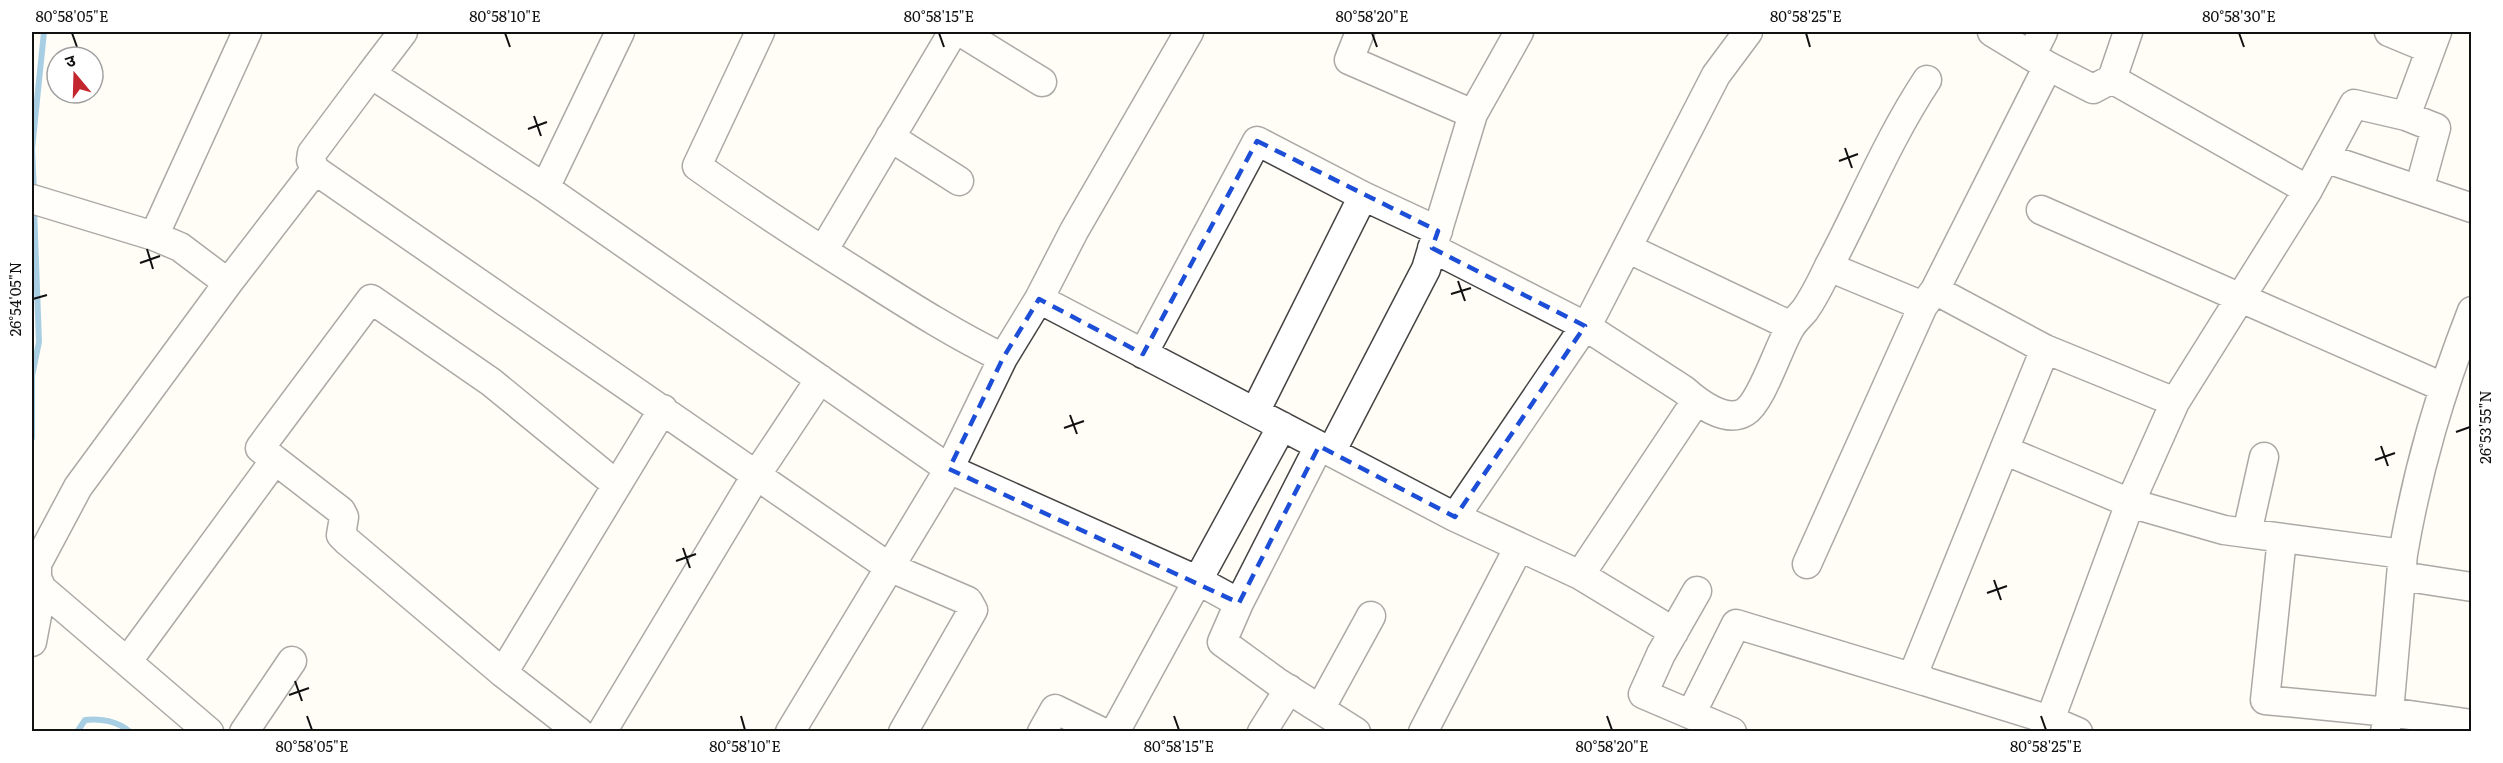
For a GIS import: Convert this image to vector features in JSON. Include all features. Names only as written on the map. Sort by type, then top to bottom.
[{"type":"street","points":[[154,236],[247,32]]},
{"type":"street","points":[[403,32],[312,153],[311,160],[315,170],[889,567],[968,601],[973,610],[903,732]]},
{"type":"street","points":[[544,188],[620,32]]},
{"type":"street","points":[[760,32],[697,166],[764,214],[966,340],[1003,358]]},
{"type":"street","points":[[823,251],[953,32]]},
{"type":"street","points":[[961,32],[1042,82]]},
{"type":"street","points":[[790,732],[949,469],[1003,358],[1039,299],[1074,231],[1189,32]]},
{"type":"street","points":[[1360,32],[1349,60],[1473,114]]},
{"type":"street","points":[[1356,732],[1288,689],[1222,642],[1239,603],[1426,269],[1473,114],[1519,32]]},
{"type":"street","points":[[1455,517],[1585,326],[1716,75],[1748,32]]},
{"type":"street","points":[[1992,32],[2041,51],[2092,89],[2112,79],[2128,32]]},
{"type":"street","points":[[2389,32],[2433,40],[2406,116]]},
{"type":"street","points":[[1807,564],[2041,51]]},
{"type":"street","points":[[371,75],[544,188],[949,469],[1199,581],[1239,603]]},
{"type":"street","points":[[2112,79],[2308,190]]},
{"type":"street","points":[[1143,354],[1257,141],[1363,195],[1435,240],[1585,326],[1696,400],[1724,414],[1736,415],[1745,412],[1757,398],[1791,326],[1805,310],[1829,267],[1904,114],[1927,80]]},
{"type":"street","points":[[2050,720],[2130,502],[2175,402],[2308,190],[2354,104],[2406,116],[2436,128],[2419,190]]},
{"type":"street","points":[[890,137],[959,181]]},
{"type":"street","points":[[2325,158],[2472,208]]},
{"type":"street","points":[[209,732],[42,589],[37,578],[37,564],[78,487],[228,283],[315,170]]},
{"type":"street","points":[[1255,412],[1363,195]]},
{"type":"street","points":[[32,199],[154,236],[180,247],[228,283]]},
{"type":"street","points":[[2041,210],[2443,387]]},
{"type":"street","points":[[1627,248],[1791,326]]},
{"type":"street","points":[[1829,267],[1929,298],[2045,349],[2175,402]]},
{"type":"street","points":[[579,732],[503,673],[347,541],[341,535],[344,517],[341,511],[260,448],[372,299],[491,382],[617,485]]},
{"type":"street","points":[[1039,299],[1455,517],[1580,575],[1674,632]]},
{"type":"street","points":[[2387,722],[2402,565],[2413,493],[2443,387],[2472,311]]},
{"type":"street","points":[[1924,681],[1915,670],[2045,349]]},
{"type":"street","points":[[602,732],[757,474],[820,379]]},
{"type":"street","points":[[1580,575],[1696,400]]},
{"type":"street","points":[[503,673],[663,409]]},
{"type":"street","points":[[1115,732],[1282,426]]},
{"type":"street","points":[[2004,450],[2130,502],[2224,530],[2282,538],[2402,565],[2472,586]]},
{"type":"street","points":[[2247,533],[2264,457]]},
{"type":"street","points":[[127,662],[275,460]]},
{"type":"street","points":[[2282,538],[2265,700],[2387,722],[2468,726]]},
{"type":"street","points":[[1423,732],[1519,547]]},
{"type":"street","points":[[32,642],[42,589]]},
{"type":"street","points":[[1697,591],[1643,693],[1732,732]]},
{"type":"street","points":[[1320,709],[1371,616]]},
{"type":"street","points":[[1691,714],[1736,624],[2050,720],[2078,732]]},
{"type":"street","points":[[244,732],[292,661]]},
{"type":"street","points":[[1262,732],[1288,689]]},
{"type":"street","points":[[1042,732],[1055,709],[1102,732]]},
{"type":"highlighted area","points":[[1257,141],[1438,231],[1432,248],[1585,326],[1455,517],[1319,446],[1239,603],[949,469],[1003,358],[1039,299],[1143,354]]},
{"type":"waterway","points":[[34,192],[32,149],[44,32]]},
{"type":"waterway","points":[[32,438],[32,376],[39,342],[34,208]]},
{"type":"waterway","points":[[77,732],[85,720],[97,719],[109,721],[130,732]]}]
